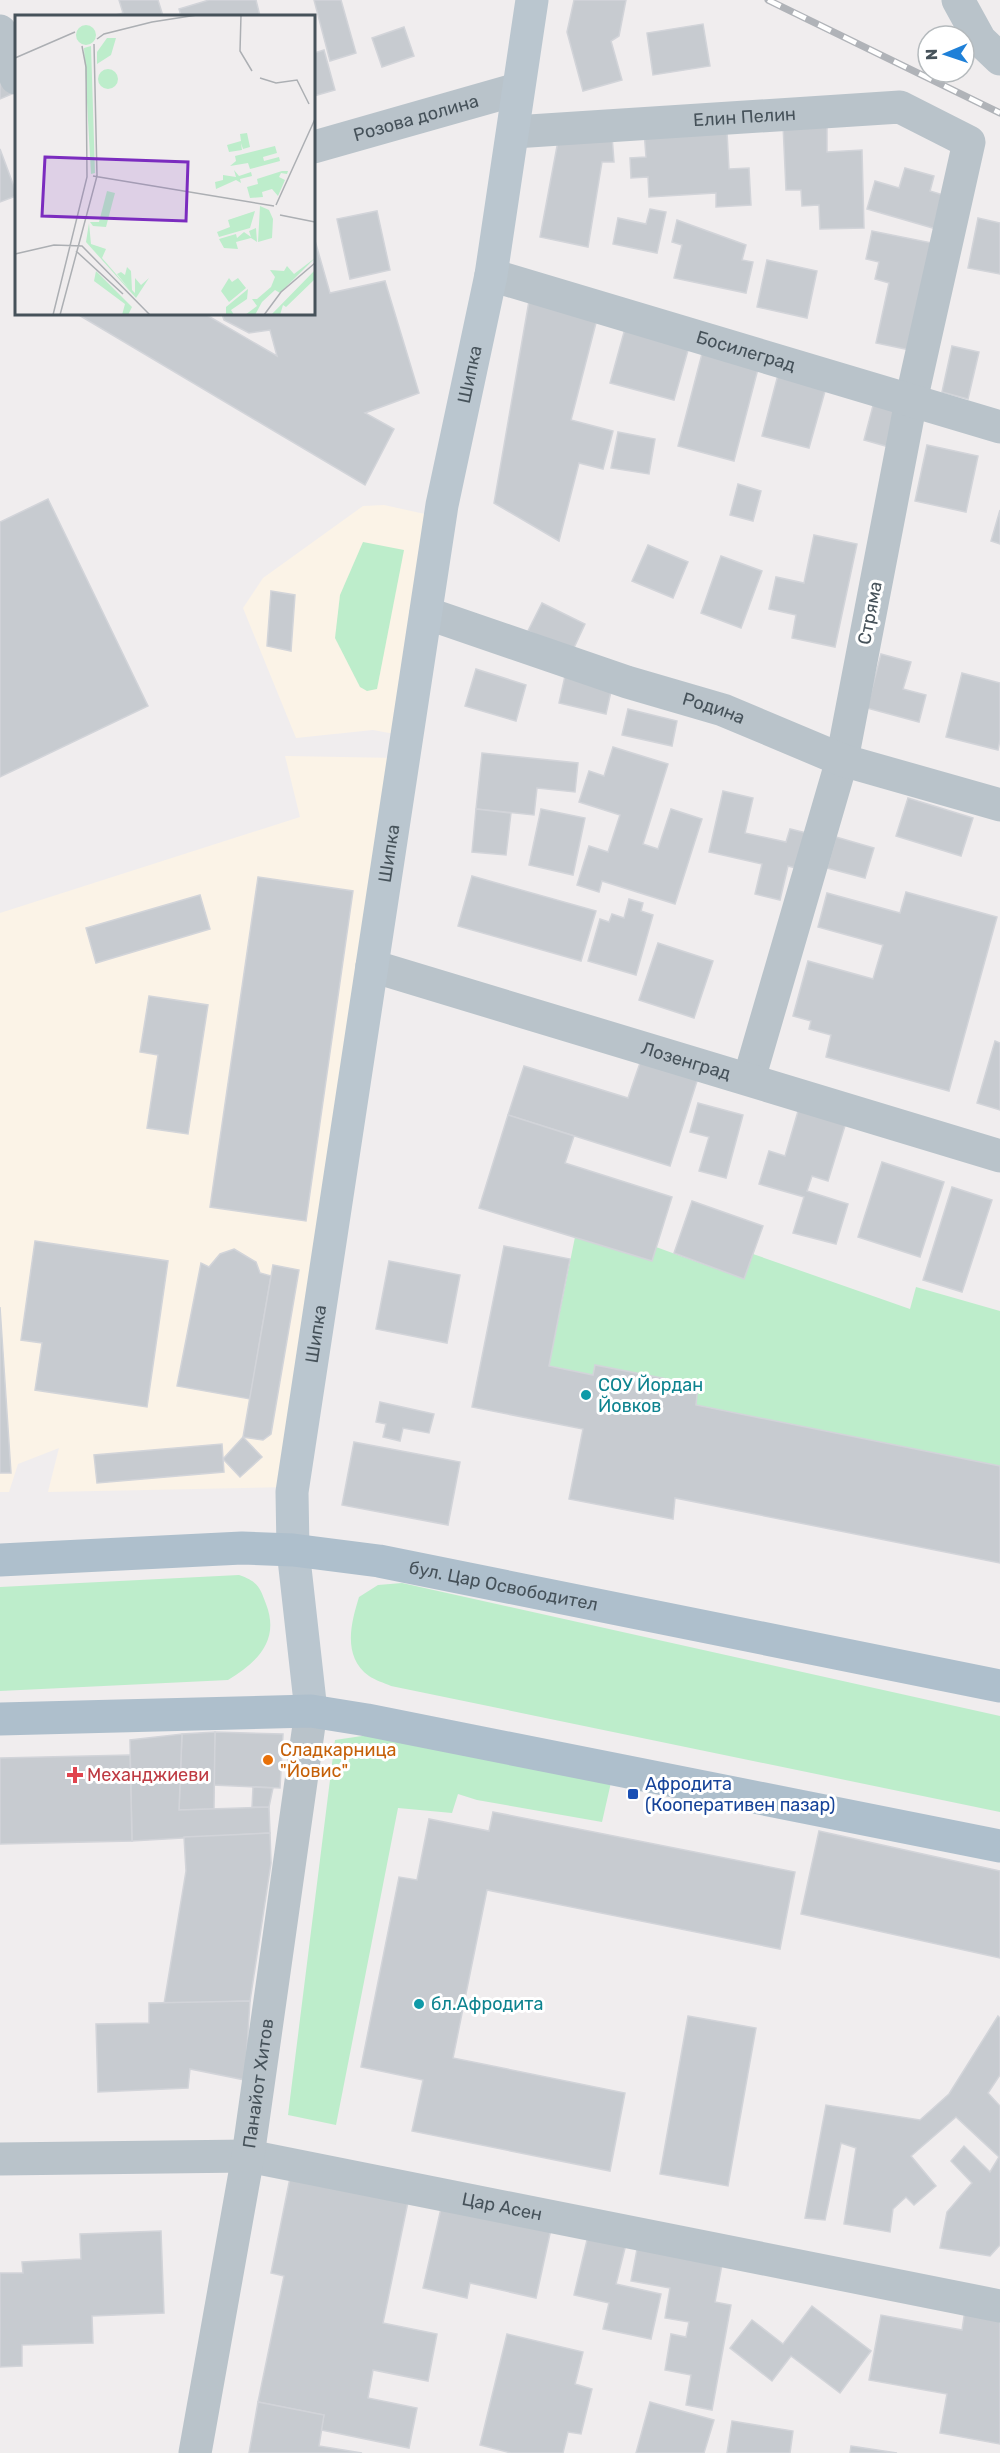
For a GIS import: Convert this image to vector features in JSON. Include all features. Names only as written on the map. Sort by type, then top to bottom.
[{"type":"main road","name":"Шипка","points":[[311,1711],[293,1550],[292,1492],[442,505],[491,275],[532,0]]},
{"type":"main road","name":"бул. Цар Освободител","points":[[0,1560],[242,1548],[293,1550],[390,1564],[1000,1686]]},
{"type":"main road","points":[[0,1719],[311,1711],[367,1720],[1000,1846]]},
{"type":"street","points":[[958,0],[980,40],[1000,59]]},
{"type":"street","points":[[0,31],[15,75]]},
{"type":"street","name":"Розова долина","points":[[315,147],[518,89]]},
{"type":"street","name":"Елин Пелин","points":[[514,132],[900,107],[969,142]]},
{"type":"street","name":"Стряма","points":[[749,1079],[842,760],[911,401],[969,142]]},
{"type":"street","name":"Босилеград","points":[[491,275],[1000,427]]},
{"type":"street","name":"Родина","points":[[426,613],[627,682],[723,710],[842,760],[1000,805]]},
{"type":"street","name":"Лозенград","points":[[372,966],[1000,1156]]},
{"type":"street","name":"Панайот Хитов","points":[[195,2453],[248,2156],[311,1711]]},
{"type":"street","name":"Цар Асен","points":[[0,2159],[248,2156],[1000,2306]]},
{"type":"shaded area","points":[[384,505],[434,516],[400,735],[373,730],[296,738],[243,608],[263,578],[363,506]]},
{"type":"shaded area","points":[[285,756],[399,758],[288,1487],[48,1492],[59,1448],[18,1464],[9,1492],[0,1492],[0,913],[300,817]]},
{"type":"green space","points":[[363,542],[404,550],[377,689],[367,691],[360,687],[335,638],[340,595]]},
{"type":"green space","points":[[575,1237],[652,1261],[656,1247],[744,1279],[753,1254],[910,1309],[916,1287],[1000,1311],[1000,1466],[696,1405],[698,1385],[595,1365],[593,1375],[549,1366]]},
{"type":"green space","points":[[239,1575],[254,1582],[260,1589],[270,1617],[270,1629],[264,1649],[257,1658],[228,1680],[0,1691],[0,1587]]},
{"type":"green space","points":[[402,1583],[1000,1716],[1000,1812],[391,1686],[369,1676],[360,1668],[352,1649],[353,1618],[359,1597],[378,1585]]},
{"type":"green space","points":[[382,1733],[612,1778],[602,1822],[477,1800],[458,1794],[452,1813],[398,1808],[336,2125],[288,2115],[335,1740]]},
{"type":"building","points":[[119,0],[158,0],[163,15],[116,15],[123,13]]},
{"type":"building","points":[[209,0],[256,0],[260,15],[181,15],[179,9]]},
{"type":"building","points":[[314,0],[341,0],[356,53],[330,61]]},
{"type":"building","points":[[574,0],[626,0],[619,36],[611,41],[622,80],[583,91],[567,32]]},
{"type":"building","points":[[703,24],[710,66],[653,75],[647,33]]},
{"type":"building","points":[[404,27],[414,56],[382,67],[372,38]]},
{"type":"building","points":[[324,50],[335,90],[315,96],[315,53]]},
{"type":"building","points":[[0,56],[14,93],[0,99]]},
{"type":"building","points":[[827,123],[827,152],[862,150],[864,228],[820,229],[819,205],[802,206],[801,190],[786,190],[783,125]]},
{"type":"building","points":[[644,131],[727,132],[729,169],[749,168],[751,205],[716,207],[716,193],[649,197],[648,177],[631,178],[630,158],[646,157]]},
{"type":"building","points":[[612,136],[614,162],[602,162],[588,247],[540,237],[558,141]]},
{"type":"building","points":[[0,149],[15,189],[15,196],[0,202]]},
{"type":"building","points":[[905,168],[934,176],[930,191],[953,198],[943,231],[867,209],[875,181],[899,188]]},
{"type":"building","points":[[650,209],[666,212],[657,253],[613,244],[618,218],[646,224]]},
{"type":"building","points":[[377,211],[390,270],[350,279],[337,219]]},
{"type":"building","points":[[978,218],[1000,223],[1000,274],[968,268]]},
{"type":"building","points":[[677,220],[746,245],[742,260],[753,262],[746,293],[674,278],[682,245],[672,242]]},
{"type":"building","points":[[872,231],[937,244],[915,351],[876,343],[889,283],[875,279],[879,262],[866,259]]},
{"type":"building","points":[[315,240],[330,293],[385,281],[419,393],[365,413],[394,429],[365,485],[79,315],[207,315],[277,356],[270,330],[249,333],[224,320],[222,315],[315,315]]},
{"type":"building","points":[[767,260],[817,271],[807,318],[757,307]]},
{"type":"building","points":[[529,301],[597,319],[571,420],[613,431],[603,469],[579,463],[559,541],[494,503]]},
{"type":"building","points":[[626,325],[690,343],[674,400],[610,383]]},
{"type":"building","points":[[952,346],[979,352],[968,399],[942,392]]},
{"type":"building","points":[[703,350],[759,365],[734,461],[678,446]]},
{"type":"building","points":[[779,371],[827,384],[809,448],[762,436]]},
{"type":"building","points":[[875,398],[900,405],[889,447],[864,440]]},
{"type":"building","points":[[618,432],[655,439],[649,474],[611,468]]},
{"type":"building","points":[[927,445],[978,456],[966,512],[915,501]]},
{"type":"building","points":[[738,484],[761,491],[753,521],[730,515]]},
{"type":"building","points":[[48,499],[148,706],[0,777],[0,522]]},
{"type":"building","points":[[1000,510],[1000,544],[991,541]]},
{"type":"building","points":[[814,535],[857,544],[835,647],[792,638],[796,615],[769,609],[776,577],[804,583]]},
{"type":"building","points":[[648,545],[688,562],[673,598],[632,581]]},
{"type":"building","points":[[721,556],[762,571],[741,628],[701,613]]},
{"type":"building","points":[[271,591],[295,595],[291,651],[267,646]]},
{"type":"building","points":[[542,603],[585,624],[572,652],[528,631]]},
{"type":"building","points":[[881,654],[911,662],[903,689],[926,695],[919,722],[867,708]]},
{"type":"building","points":[[476,669],[526,685],[516,721],[465,706]]},
{"type":"building","points":[[962,673],[1000,683],[998,750],[946,737]]},
{"type":"building","points":[[565,676],[612,687],[606,714],[559,703]]},
{"type":"building","points":[[628,709],[677,721],[672,746],[622,735]]},
{"type":"building","points":[[613,747],[668,764],[643,844],[658,849],[671,809],[702,819],[675,904],[602,881],[599,892],[577,885],[589,846],[608,852],[620,815],[579,802],[589,771],[604,776]]},
{"type":"building","points":[[482,753],[578,763],[575,792],[537,788],[534,815],[476,809]]},
{"type":"building","points":[[723,791],[753,798],[745,833],[786,842],[790,829],[815,835],[807,871],[788,866],[780,900],[755,894],[762,864],[709,852]]},
{"type":"building","points":[[908,798],[973,818],[961,856],[896,836]]},
{"type":"building","points":[[476,809],[511,813],[506,855],[472,852]]},
{"type":"building","points":[[541,809],[585,818],[573,875],[529,865]]},
{"type":"building","points":[[836,837],[874,848],[865,878],[827,868]]},
{"type":"building","points":[[472,876],[596,911],[581,961],[458,926]]},
{"type":"building","points":[[258,877],[353,891],[306,1221],[210,1207]]},
{"type":"building","points":[[906,892],[997,917],[949,1091],[826,1057],[831,1035],[809,1029],[811,1021],[793,1016],[808,961],[873,979],[883,945],[818,927],[827,893],[900,913]]},
{"type":"building","points":[[200,895],[210,929],[96,963],[86,928]]},
{"type":"building","points":[[629,899],[643,903],[641,911],[653,915],[636,975],[588,961],[600,919],[609,922],[612,914],[624,918]]},
{"type":"building","points":[[658,943],[713,961],[694,1018],[639,1000]]},
{"type":"building","points":[[149,996],[208,1005],[188,1134],[147,1128],[158,1055],[140,1052]]},
{"type":"building","points":[[995,1041],[1000,1043],[1000,1110],[977,1103]]},
{"type":"building","points":[[641,1060],[698,1078],[670,1166],[508,1115],[524,1066],[628,1098]]},
{"type":"building","points":[[801,1101],[848,1116],[828,1181],[812,1176],[807,1191],[848,1204],[836,1244],[793,1233],[804,1197],[759,1184],[769,1151],[785,1156]]},
{"type":"building","points":[[698,1103],[743,1115],[726,1178],[699,1171],[709,1137],[690,1132]]},
{"type":"building","points":[[508,1115],[574,1136],[565,1163],[672,1197],[652,1261],[479,1208]]},
{"type":"building","points":[[882,1162],[944,1182],[920,1257],[858,1237]]},
{"type":"building","points":[[952,1187],[992,1200],[962,1292],[923,1280]]},
{"type":"building","points":[[692,1201],[763,1226],[744,1279],[674,1253]]},
{"type":"building","points":[[35,1241],[168,1261],[147,1407],[35,1390],[42,1343],[21,1340]]},
{"type":"building","name":"СОУ Йордан Йовков","points":[[504,1246],[570,1259],[549,1366],[593,1375],[595,1365],[698,1385],[696,1405],[1000,1466],[1000,1563],[675,1498],[673,1519],[569,1499],[583,1429],[472,1407]]},
{"type":"building","points":[[234,1249],[256,1262],[260,1273],[271,1276],[250,1399],[177,1386],[201,1263],[209,1267],[220,1254]]},
{"type":"building","points":[[389,1261],[460,1275],[447,1343],[376,1329]]},
{"type":"building","points":[[273,1265],[299,1270],[271,1434],[263,1440],[243,1437]]},
{"type":"building","points":[[0,1307],[11,1473],[0,1473]]},
{"type":"building","points":[[380,1402],[434,1414],[429,1433],[403,1428],[400,1441],[383,1437],[386,1424],[376,1422]]},
{"type":"building","points":[[243,1437],[262,1457],[240,1477],[223,1459]]},
{"type":"building","points":[[354,1442],[460,1462],[448,1525],[342,1505]]},
{"type":"building","points":[[222,1444],[224,1472],[97,1483],[94,1455]]},
{"type":"building","points":[[215,1732],[283,1734],[280,1788],[213,1785]]},
{"type":"building","points":[[215,1732],[214,1809],[179,1810],[182,1734]]},
{"type":"building","points":[[182,1734],[179,1810],[269,1807],[270,1833],[132,1841],[130,1740]]},
{"type":"building","points":[[130,1755],[132,1841],[0,1844],[0,1758]]},
{"type":"building","points":[[253,1787],[273,1788],[269,1807],[252,1807]]},
{"type":"building","name":"бл.Афродита","points":[[493,1812],[795,1872],[780,1949],[487,1890],[453,2058],[625,2093],[610,2171],[412,2131],[423,2080],[361,2067],[399,1877],[417,1880],[429,1819],[489,1831]]},
{"type":"building","points":[[819,1831],[1000,1871],[1000,1958],[801,1914]]},
{"type":"building","points":[[270,1833],[271,1863],[250,2001],[164,2004],[186,1871],[184,1837]]},
{"type":"building","points":[[250,2001],[245,2080],[190,2069],[188,2088],[98,2092],[96,2024],[149,2023],[149,2003]]},
{"type":"building","points":[[688,2016],[756,2028],[728,2186],[660,2174]]},
{"type":"building","points":[[998,2016],[1000,2018],[1000,2075],[988,2093],[1000,2106],[1000,2245],[990,2256],[940,2248],[947,2212],[972,2183],[951,2161],[964,2146],[990,2172],[999,2157],[956,2117],[911,2156],[936,2186],[914,2205],[906,2197],[893,2209],[890,2232],[844,2224],[856,2148],[841,2143],[825,2220],[805,2218],[826,2105],[920,2120],[949,2094]]},
{"type":"building","points":[[291,2173],[409,2197],[383,2323],[437,2334],[428,2381],[373,2370],[368,2398],[417,2408],[409,2448],[321,2430],[324,2415],[258,2402],[284,2276],[271,2273]]},
{"type":"building","points":[[442,2204],[551,2229],[536,2298],[470,2283],[467,2298],[423,2288]]},
{"type":"building","points":[[161,2231],[164,2313],[92,2316],[93,2343],[22,2345],[22,2366],[0,2367],[0,2273],[23,2273],[22,2262],[81,2259],[80,2234]]},
{"type":"building","points":[[588,2236],[626,2244],[616,2284],[661,2294],[651,2339],[603,2329],[609,2303],[574,2295]]},
{"type":"building","points":[[638,2244],[723,2259],[715,2302],[731,2305],[712,2410],[686,2405],[691,2375],[665,2370],[671,2334],[686,2337],[689,2322],[665,2318],[670,2288],[631,2281]]},
{"type":"building","points":[[966,2303],[1000,2309],[1000,2444],[940,2433],[947,2394],[869,2380],[881,2315],[962,2330]]},
{"type":"building","points":[[812,2306],[871,2351],[840,2393],[791,2356],[772,2381],[730,2348],[752,2320],[783,2344]]},
{"type":"building","points":[[507,2334],[583,2352],[575,2384],[592,2389],[581,2434],[568,2432],[563,2453],[511,2453],[480,2445]]},
{"type":"building","points":[[258,2402],[324,2415],[319,2446],[362,2453],[249,2453]]},
{"type":"building","points":[[650,2402],[714,2420],[704,2453],[636,2453]]},
{"type":"building","points":[[732,2421],[793,2431],[790,2453],[727,2453]]},
{"type":"building","points":[[851,2446],[897,2453],[850,2453]]},
{"type":"railway","points":[[768,0],[1000,113]]},
{"type":"place","name":"СОУ Йордан Йовков","points":[[586,1395]]},
{"type":"place","name":"Сладкарница \"Йовис\"","points":[[268,1760]]},
{"type":"place","name":"Механджиеви","points":[[75,1775]]},
{"type":"place","name":"Афродита (Кооперативен пазар)","points":[[633,1794]]},
{"type":"place","name":"бл.Афродита","points":[[419,2004]]}]
